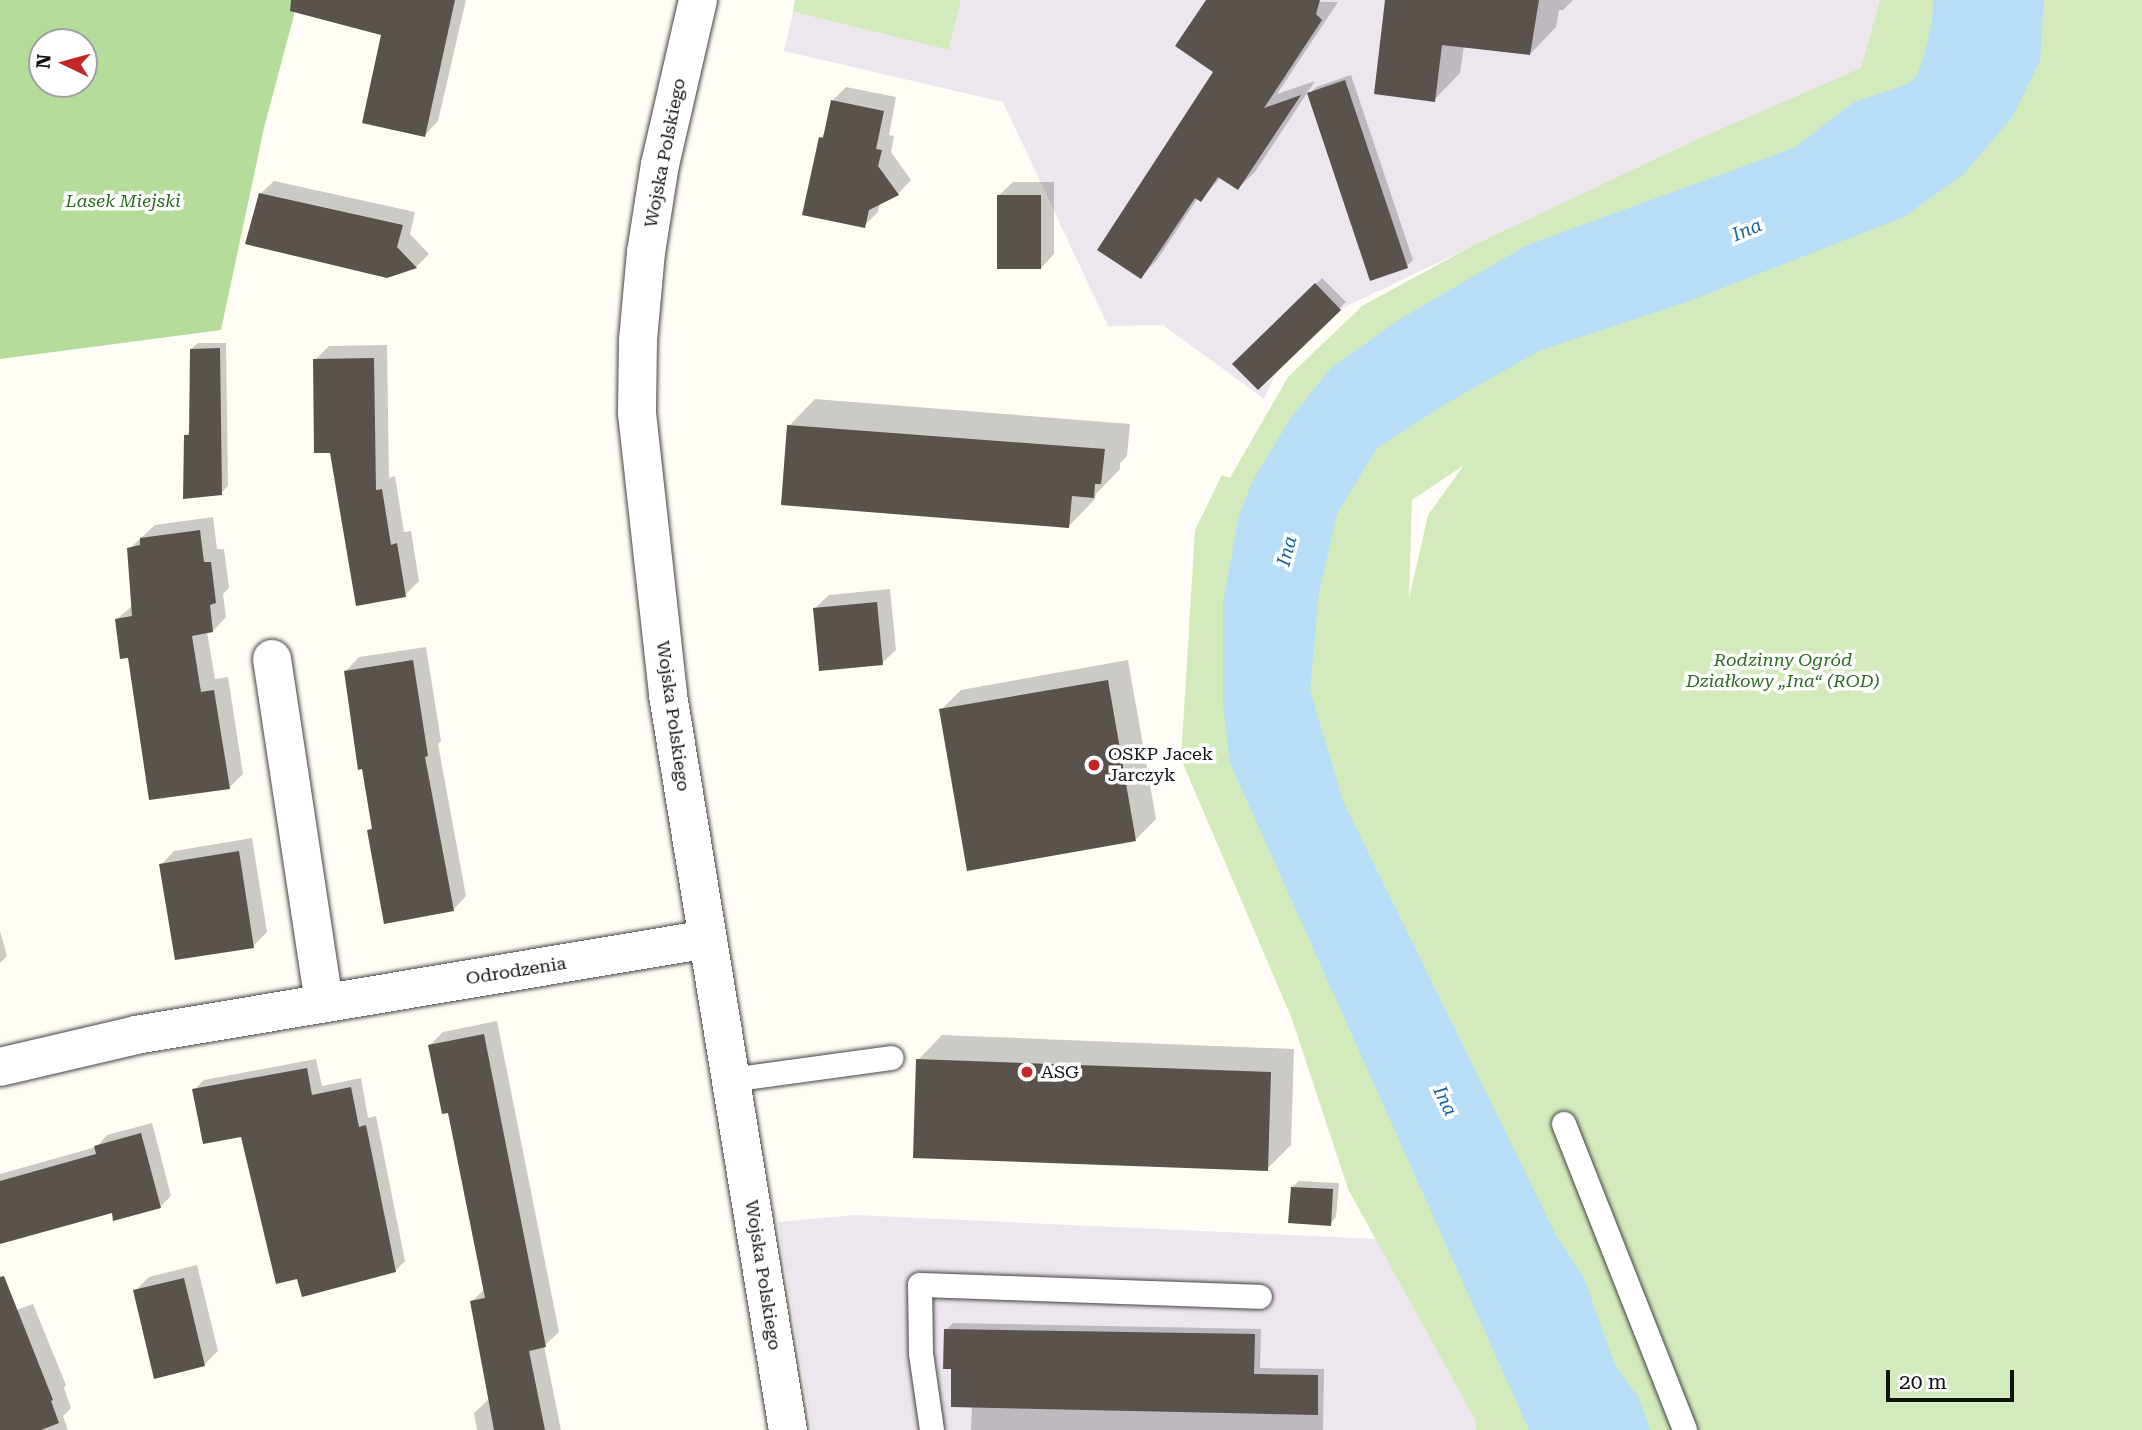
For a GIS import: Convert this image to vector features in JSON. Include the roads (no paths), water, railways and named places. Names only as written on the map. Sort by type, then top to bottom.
[{"type":"street","name":"Wojska Polskiego","points":[[698,0],[660,164],[646,252],[638,340],[637,413],[668,695],[788,1430]]},
{"type":"street","points":[[272,659],[324,1002]]},
{"type":"street","name":"Odrodzenia","points":[[0,1067],[136,1035],[708,939]]},
{"type":"lane","points":[[731,1080],[892,1058]]},
{"type":"lane","points":[[1564,1124],[1685,1430]]},
{"type":"lane","points":[[932,1430],[921,1354],[920,1285],[1260,1297]]},
{"type":"water","name":"Ina","points":[[1933,0],[2044,0],[2040,61],[2013,116],[1964,174],[1904,217],[1687,302],[1541,350],[1449,402],[1377,448],[1337,514],[1319,593],[1310,690],[1343,801],[1556,1235],[1584,1278],[1615,1365],[1639,1398],[1650,1430],[1529,1430],[1230,763],[1223,705],[1223,603],[1239,515],[1252,482],[1290,419],[1331,368],[1400,319],[1527,245],[1794,148],[1854,102],[1905,85],[1916,77],[1923,60],[1932,23]]},
{"type":"place","name":"OSKP Jacek Jarczyk","points":[[1094,765]]},
{"type":"place","name":"ASG","points":[[1027,1072]]},
{"type":"park label","name":"Lasek Miejski","points":[[123,201]]},
{"type":"park label","name":"Rodzinny Ogród Działkowy „Ina“ (ROD)","points":[[1783,671]]}]
